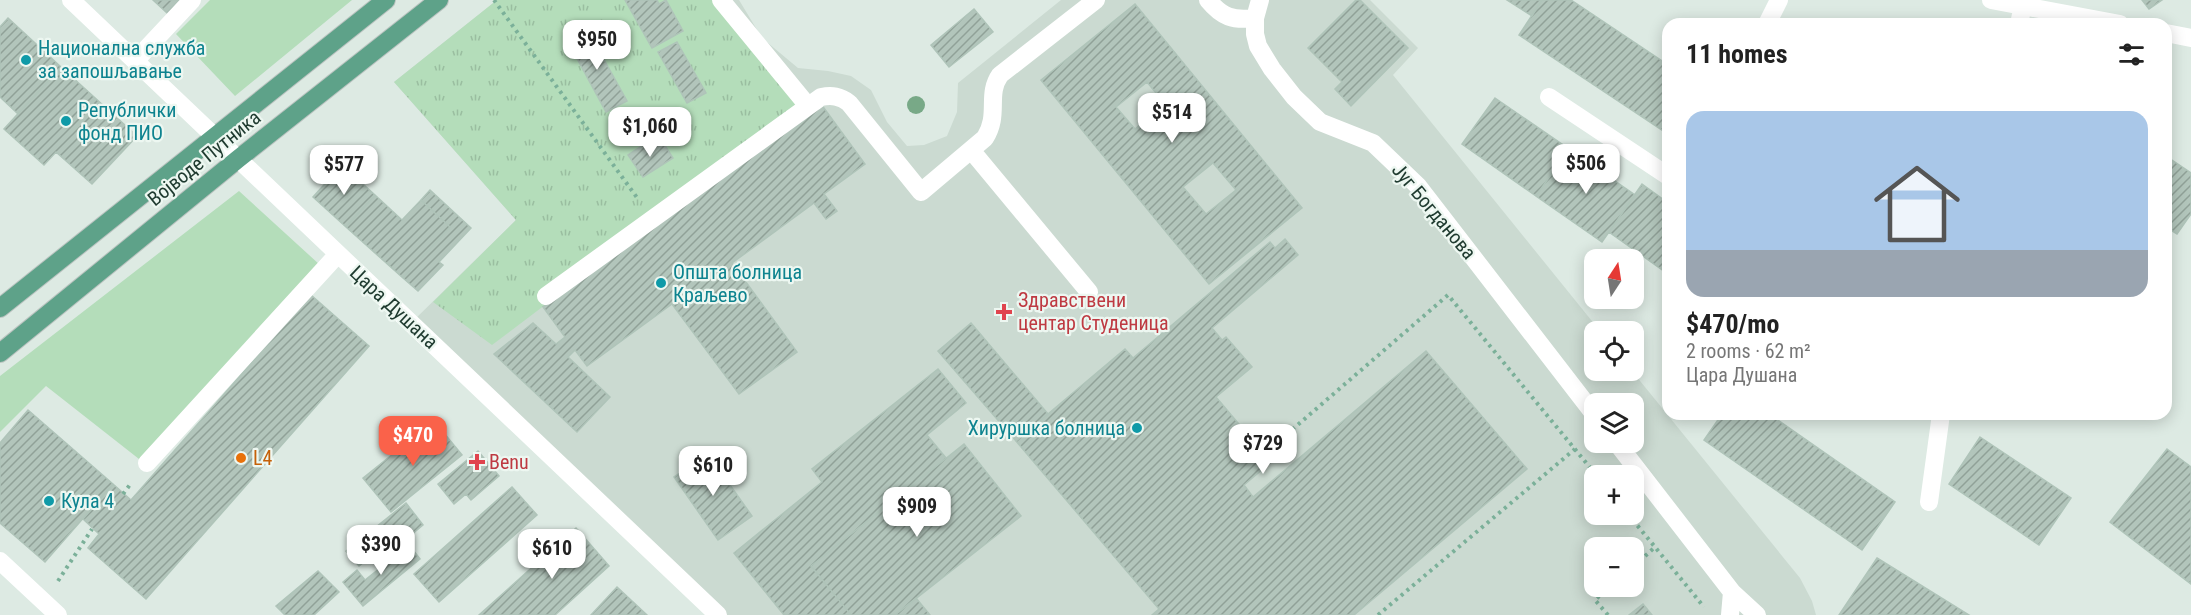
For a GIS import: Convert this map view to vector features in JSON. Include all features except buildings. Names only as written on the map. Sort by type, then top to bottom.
[{"type":"main road","name":"Војводе Путника","points":[[0,308],[386,0]]},
{"type":"main road","name":"Војводе Путника","points":[[0,353],[238,159],[439,0]]},
{"type":"street","name":"Цара Душана","points":[[71,0],[718,615]]},
{"type":"street","points":[[135,61],[192,0]]},
{"type":"street","points":[[721,0],[808,106]]},
{"type":"street","points":[[546,296],[821,97],[831,95],[842,97],[849,103],[921,192],[985,138],[991,128],[994,111],[993,90],[1000,75],[1096,0]]},
{"type":"street","points":[[1208,0],[1217,12],[1224,15],[1244,20],[1255,18]]},
{"type":"street","name":"Југ Богданова","points":[[1260,0],[1255,18],[1258,46],[1272,69],[1294,97],[1320,122],[1373,143],[1418,186],[1584,401]]},
{"type":"street","points":[[1770,18],[1779,0]]},
{"type":"street","points":[[1991,0],[2089,18]]},
{"type":"street","points":[[2020,18],[2023,5]]},
{"type":"street","points":[[2172,34],[2191,38]]},
{"type":"street","points":[[1549,98],[1662,172]]},
{"type":"street","points":[[971,150],[1089,292]]},
{"type":"street","points":[[147,463],[338,254]]},
{"type":"street","points":[[1929,502],[1940,420]]},
{"type":"street","points":[[1625,453],[1732,592],[1757,615]]},
{"type":"street","points":[[0,561],[52,611]]},
{"type":"street","points":[[1730,615],[1732,592]]},
{"type":"path","points":[[494,0],[653,219]]},
{"type":"path","points":[[1264,454],[1448,295],[1588,465]]},
{"type":"path","points":[[1378,615],[1575,449]]},
{"type":"path","points":[[1637,525],[1711,615]]},
{"type":"path","points":[[52,611],[92,529]]},
{"type":"path","points":[[1644,557],[1655,547]]},
{"type":"path","points":[[1598,597],[1595,600],[1608,615]]},
{"type":"shaded area","name":"Здравствени центар Студеница","points":[[497,0],[739,0],[762,38],[798,68],[851,76],[871,90],[887,122],[907,146],[924,145],[947,136],[957,112],[958,83],[1061,0],[1370,0],[1418,48],[1393,75],[1592,321],[1584,321],[1584,381],[1640,381],[1662,408],[1662,420],[1672,420],[1800,578],[1812,601],[1816,615],[718,615],[411,323],[516,220],[394,82]]},
{"type":"green space","points":[[210,0],[352,0],[235,96],[176,34]]},
{"type":"green space","points":[[497,0],[721,0],[808,106],[492,345],[433,302],[516,220],[394,82]]},
{"type":"green space","points":[[239,191],[320,265],[139,459],[46,386],[0,432],[0,376]]},
{"type":"place","name":"Национална служба за запошљавање","points":[[26,60]]},
{"type":"place","name":"Републички фонд ПИО","points":[[66,121]]},
{"type":"place","name":"Општа болница Краљево","points":[[661,283]]},
{"type":"place","name":"Здравствени центар Студеница","points":[[1004,312]]},
{"type":"place","name":"Хируршка болница","points":[[1137,428]]},
{"type":"place","name":"L4","points":[[241,458]]},
{"type":"place","name":"Benu","points":[[477,462]]},
{"type":"place","name":"Кула 4","points":[[49,501]]}]
